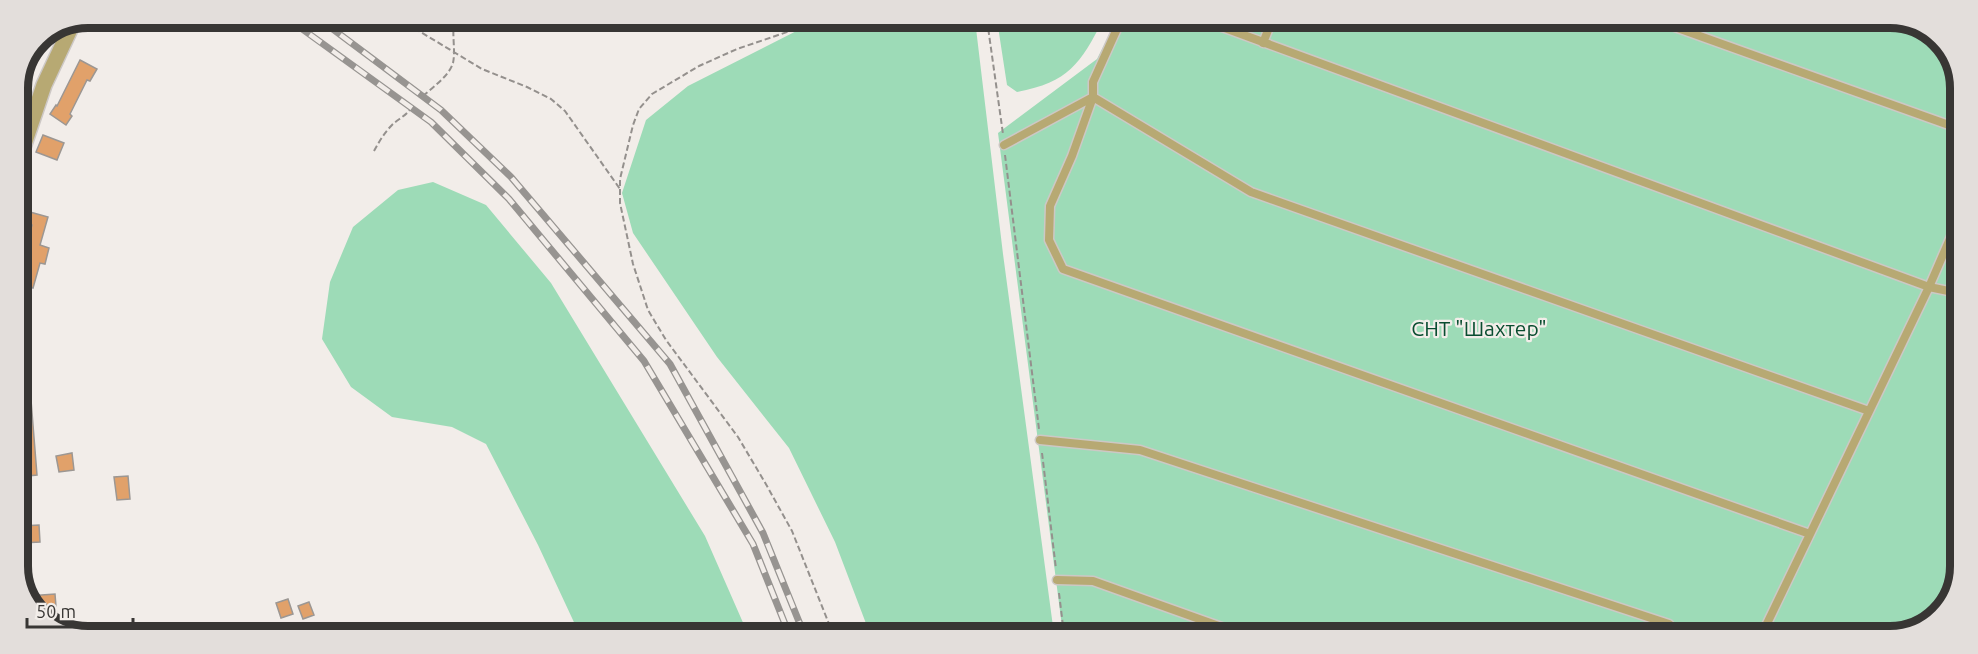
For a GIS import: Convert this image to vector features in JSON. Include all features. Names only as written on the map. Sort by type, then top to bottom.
[{"type":"street","points":[[28,132],[44,85],[69,32]]},
{"type":"lane","points":[[1117,28],[1093,82],[1093,97],[1072,156],[1050,206],[1049,240],[1063,269],[1810,534]]},
{"type":"lane","points":[[1224,28],[1929,287],[1949,291]]},
{"type":"lane","points":[[1263,43],[1269,28]]},
{"type":"lane","points":[[1678,28],[1949,125]]},
{"type":"lane","points":[[1004,145],[1093,97]]},
{"type":"lane","points":[[1093,97],[1251,192],[1869,411]]},
{"type":"lane","points":[[1766,626],[1949,240]]},
{"type":"lane","points":[[1040,440],[1140,450],[1669,624],[1668,626]]},
{"type":"lane","points":[[1057,580],[1093,581],[1219,626]]},
{"type":"path","points":[[415,28],[482,69],[535,91],[566,111],[620,189]]},
{"type":"path","points":[[423,96],[447,74],[452,64],[453,28]]},
{"type":"path","points":[[797,28],[737,49],[699,66],[652,94],[639,109],[633,125],[620,179],[620,203],[633,264],[648,310],[666,339],[738,437],[767,486],[792,531],[830,626]]},
{"type":"path","points":[[988,28],[1063,626]]},
{"type":"path","points":[[374,151],[392,125],[407,114],[411,108]]},
{"type":"green space","points":[[802,28],[976,28],[1003,254],[1053,626],[867,626],[835,542],[789,448],[717,357],[633,233],[622,193],[646,120],[688,86]]},
{"type":"green space","points":[[998,28],[1098,28],[1079,59],[1061,76],[1049,83],[1017,92],[1007,85]]},
{"type":"green space","name":"СНТ \"Шахтер\"","points":[[1113,28],[1890,28],[1905,31],[1923,39],[1942,58],[1949,84],[1950,566],[1945,589],[1939,599],[1920,618],[1890,626],[1062,626],[998,133],[1097,59]]},
{"type":"green space","points":[[433,182],[486,205],[551,283],[705,536],[744,626],[576,626],[538,545],[486,444],[452,427],[392,417],[351,387],[322,339],[330,282],[353,227],[398,190]]},
{"type":"building","points":[[80,60],[97,69],[90,81],[87,80],[66,125],[50,114],[57,106]]},
{"type":"building","points":[[43,135],[64,143],[57,160],[36,152]]},
{"type":"building","points":[[30,212],[48,217],[40,245],[49,248],[45,264],[40,263],[33,288],[28,287],[28,239],[32,225],[28,224]]},
{"type":"building","points":[[29,400],[31,400],[37,475],[29,476]]},
{"type":"building","points":[[72,453],[74,470],[59,472],[56,456]]},
{"type":"building","points":[[128,476],[130,499],[117,500],[114,477]]},
{"type":"building","points":[[39,525],[40,542],[29,543],[29,526]]},
{"type":"building","points":[[55,594],[57,616],[43,605],[37,595]]},
{"type":"building","points":[[288,599],[293,614],[281,618],[276,603]]},
{"type":"building","points":[[309,602],[314,615],[303,619],[298,606]]},
{"type":"railway","points":[[301,28],[431,122],[509,199],[644,361],[753,544],[786,626]]},
{"type":"railway","points":[[331,28],[441,110],[511,177],[670,364],[763,533],[801,626]]}]
